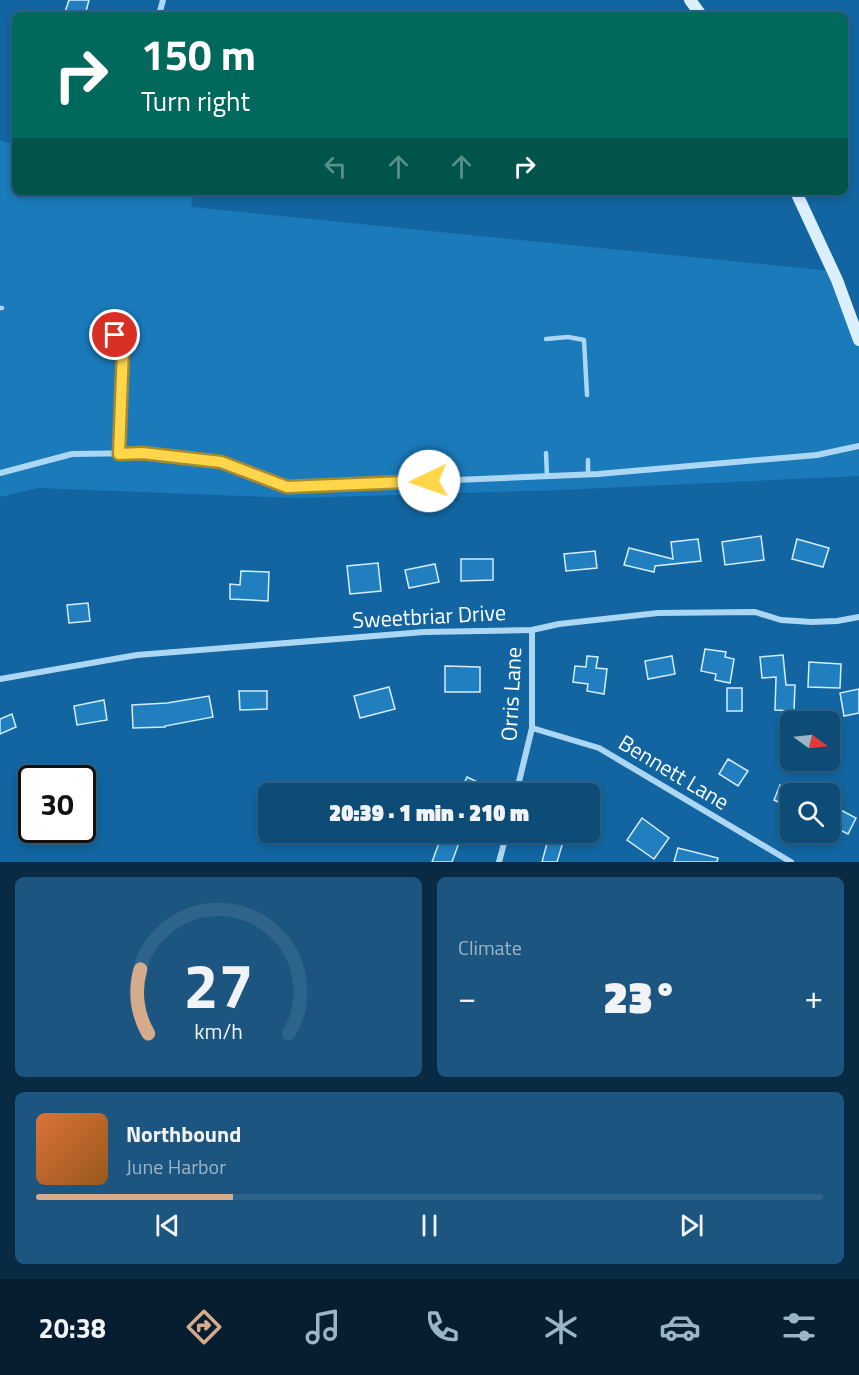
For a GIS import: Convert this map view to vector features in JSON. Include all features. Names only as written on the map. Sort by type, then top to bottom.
[{"type":"street","points":[[797,195],[837,280],[859,340]]},
{"type":"street","points":[[0,473],[72,454],[142,453],[221,462],[287,487],[588,474],[817,455],[859,446]]},
{"type":"street","name":"Sweetbriar Drive","points":[[0,679],[138,655],[424,632],[532,630],[559,624],[658,613],[754,612],[782,620],[812,622],[859,617]]},
{"type":"street","name":"Orris Lane","points":[[519,783],[532,728],[532,630]]},
{"type":"street","name":"Bennett Lane","points":[[532,728],[599,748],[791,862]]},
{"type":"street","points":[[499,862],[504,843]]},
{"type":"lane","points":[[115,335],[123,349],[119,454]]},
{"type":"lane","points":[[546,339],[568,337],[585,340],[587,395]]},
{"type":"lane","points":[[546,453],[547,476]]},
{"type":"lane","points":[[588,460],[588,474]]},
{"type":"shaded area","points":[[0,140],[12,144],[12,195],[182,195],[193,198],[191,207],[831,271],[859,346],[859,476],[561,490],[297,498],[38,488],[0,497]]},
{"type":"building","points":[[69,0],[89,0],[86,12],[65,12]]},
{"type":"building","points":[[761,536],[764,560],[725,565],[722,542]]},
{"type":"building","points":[[698,539],[701,561],[655,566],[654,572],[624,565],[629,548],[673,559],[671,542]]},
{"type":"building","points":[[797,539],[829,548],[823,567],[792,559]]},
{"type":"building","points":[[595,551],[597,568],[566,571],[564,554]]},
{"type":"building","points":[[461,559],[493,559],[493,580],[461,581]]},
{"type":"building","points":[[378,563],[381,591],[350,594],[347,566]]},
{"type":"building","points":[[435,564],[439,582],[409,588],[405,570]]},
{"type":"building","points":[[241,571],[269,572],[268,601],[230,599],[230,584],[240,585]]},
{"type":"building","points":[[88,603],[90,621],[69,623],[67,605]]},
{"type":"building","points":[[705,649],[726,652],[725,657],[734,659],[730,683],[715,680],[716,674],[701,671]]},
{"type":"building","points":[[783,655],[786,685],[795,685],[794,711],[775,710],[776,677],[762,678],[760,657]]},
{"type":"building","points":[[587,656],[598,657],[596,668],[607,669],[604,694],[587,691],[588,684],[573,682],[575,666],[586,667]]},
{"type":"building","points":[[672,656],[675,674],[648,679],[645,661]]},
{"type":"building","points":[[809,662],[841,664],[840,688],[808,687]]},
{"type":"building","points":[[445,666],[480,667],[480,692],[445,692]]},
{"type":"building","points":[[389,687],[395,709],[360,718],[354,696]]},
{"type":"building","points":[[727,688],[742,688],[742,711],[727,711]]},
{"type":"building","points":[[859,689],[859,713],[844,716],[840,693]]},
{"type":"building","points":[[239,691],[267,691],[267,709],[240,710]]},
{"type":"building","points":[[209,696],[213,717],[165,727],[133,728],[132,705],[167,703]]},
{"type":"building","points":[[104,700],[107,720],[77,725],[74,706]]},
{"type":"building","points":[[12,714],[16,727],[0,734],[0,719]]},
{"type":"building","points":[[728,759],[748,771],[738,786],[719,774]]},
{"type":"building","points":[[467,777],[480,783],[464,783]]},
{"type":"building","points":[[780,785],[780,803],[774,800]]},
{"type":"building","points":[[840,810],[856,818],[848,834],[840,830]]},
{"type":"building","points":[[642,818],[669,838],[654,859],[627,840]]},
{"type":"building","points":[[439,843],[459,843],[452,862],[432,862]]},
{"type":"building","points":[[547,843],[563,843],[557,862],[542,862]]},
{"type":"building","points":[[678,848],[718,858],[717,862],[674,862]]},
{"type":"route","points":[[115,335],[123,349],[119,454],[142,453],[221,462],[287,487],[429,481]]}]
